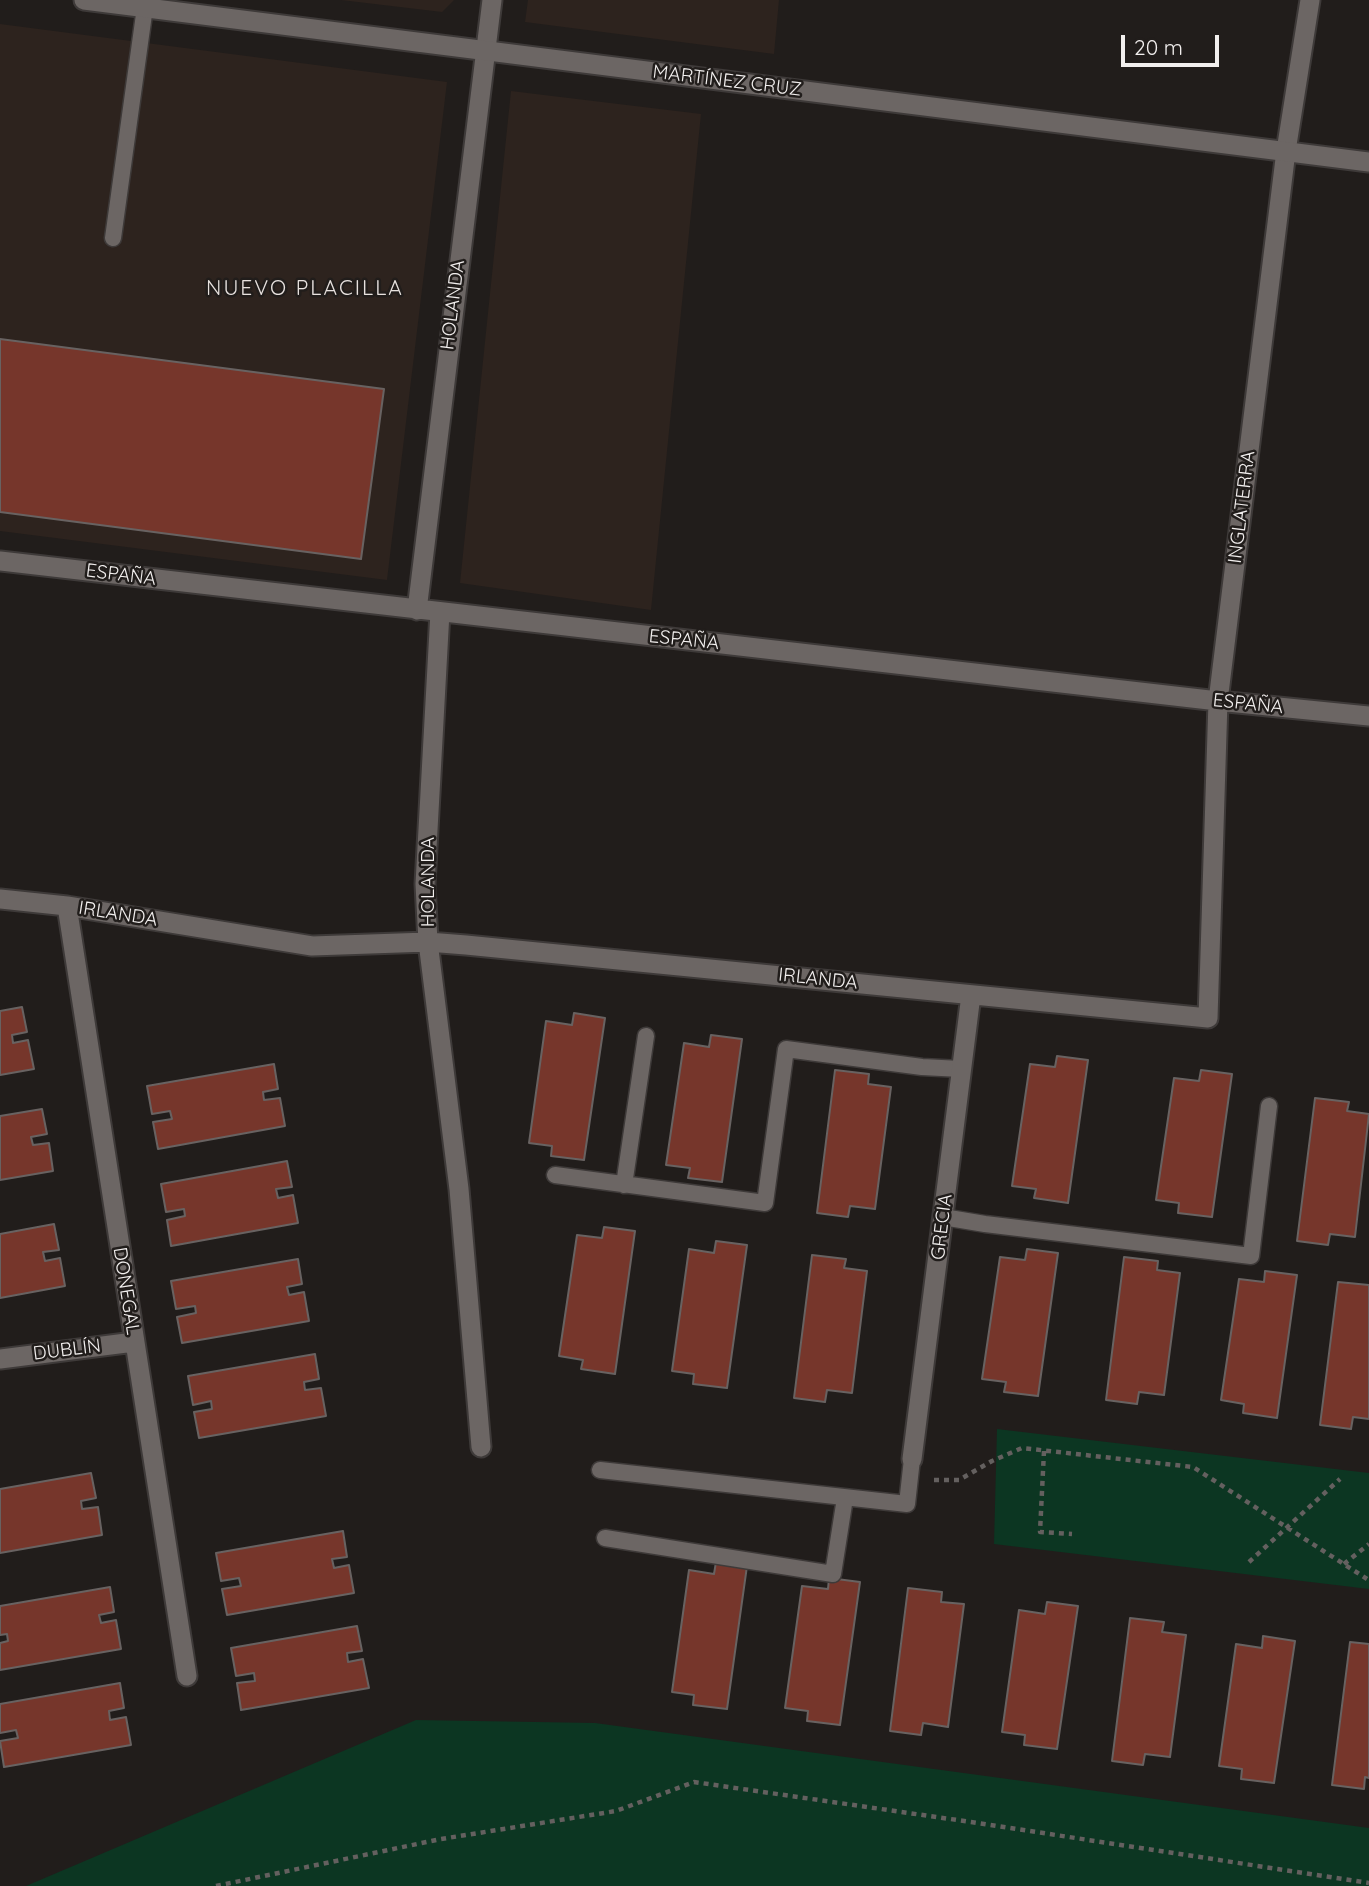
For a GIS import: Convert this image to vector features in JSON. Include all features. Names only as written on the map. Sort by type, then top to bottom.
[{"type":"street","name":"MARTÍNEZ CRUZ","points":[[85,0],[121,2],[1369,162]]},
{"type":"street","name":"HOLANDA","points":[[417,610],[492,0]]},
{"type":"street","name":"INGLATERRA","points":[[1208,1018],[1218,701],[1286,151],[1310,0]]},
{"type":"street","name":"ESPAÑA","points":[[0,561],[1369,716]]},
{"type":"street","name":"HOLANDA","points":[[440,612],[425,884],[428,942],[459,1189],[481,1447]]},
{"type":"street","name":"IRLANDA","points":[[0,899],[67,906],[312,946],[428,942],[1208,1018]]},
{"type":"street","name":"DONEGAL","points":[[67,906],[187,1676]]},
{"type":"street","name":"GRECIA","points":[[912,1460],[971,995]]},
{"type":"street","name":"DUBLÍN","points":[[0,1359],[134,1342]]},
{"type":"lane","points":[[113,238],[145,7]]},
{"type":"lane","points":[[624,1185],[646,1036]]},
{"type":"lane","points":[[555,1175],[765,1203],[786,1049],[922,1067],[961,1069]]},
{"type":"lane","points":[[943,1217],[1251,1256],[1269,1106]]},
{"type":"lane","points":[[600,1470],[907,1504],[912,1460]]},
{"type":"lane","points":[[605,1538],[833,1574],[845,1498]]},
{"type":"path","points":[[910,1480],[959,1480],[1022,1448],[1194,1467],[1367,1579]]},
{"type":"path","points":[[1044,1451],[1040,1532],[1072,1534]]},
{"type":"path","points":[[1249,1563],[1340,1479]]},
{"type":"path","points":[[1344,1564],[1369,1544]]},
{"type":"path","points":[[216,1886],[441,1839],[616,1811],[694,1782],[1369,1883]]},
{"type":"shaded area","points":[[341,0],[454,0],[442,12]]},
{"type":"shaded area","points":[[528,0],[779,0],[774,54],[525,22]]},
{"type":"shaded area","points":[[0,24],[447,82],[387,580],[0,531]]},
{"type":"shaded area","points":[[511,91],[701,114],[651,610],[460,583]]},
{"type":"green space","points":[[997,1429],[1369,1473],[1369,1589],[994,1544]]},
{"type":"green space","points":[[416,1720],[595,1723],[1369,1828],[1369,1886],[26,1886]]},
{"type":"building","points":[[0,339],[384,389],[361,559],[0,512]]},
{"type":"building","points":[[22,1007],[27,1032],[12,1035],[13,1043],[28,1040],[34,1069],[0,1075],[0,1011]]},
{"type":"building","points":[[574,1013],[605,1018],[584,1160],[551,1156],[552,1146],[529,1143],[546,1021],[572,1025]]},
{"type":"building","points":[[711,1035],[742,1039],[722,1182],[688,1178],[690,1168],[666,1165],[684,1043],[709,1047]]},
{"type":"building","points":[[1057,1056],[1088,1060],[1068,1203],[1034,1198],[1036,1189],[1012,1186],[1030,1064],[1055,1067]]},
{"type":"building","points":[[274,1064],[278,1089],[263,1092],[264,1100],[280,1098],[285,1126],[158,1149],[153,1122],[172,1119],[170,1111],[152,1114],[147,1086]]},
{"type":"building","points":[[835,1070],[869,1074],[868,1084],[891,1087],[875,1209],[850,1206],[848,1217],[817,1213]]},
{"type":"building","points":[[1201,1070],[1232,1074],[1212,1217],[1178,1213],[1179,1203],[1156,1200],[1174,1078],[1199,1081]]},
{"type":"building","points":[[1315,1098],[1349,1102],[1347,1111],[1369,1114],[1355,1237],[1330,1234],[1328,1245],[1297,1241]]},
{"type":"building","points":[[42,1109],[47,1134],[31,1137],[33,1145],[49,1143],[53,1171],[0,1180],[0,1116]]},
{"type":"building","points":[[287,1161],[292,1187],[276,1189],[278,1198],[293,1195],[298,1223],[171,1246],[167,1220],[185,1216],[184,1209],[166,1212],[161,1184]]},
{"type":"building","points":[[54,1224],[59,1250],[43,1252],[45,1261],[60,1258],[65,1286],[0,1298],[0,1234]]},
{"type":"building","points":[[604,1227],[635,1231],[615,1374],[581,1369],[583,1360],[559,1356],[577,1235],[602,1238]]},
{"type":"building","points":[[716,1241],[747,1245],[727,1388],[693,1384],[694,1374],[672,1371],[689,1249],[714,1253]]},
{"type":"building","points":[[1027,1249],[1058,1253],[1038,1396],[1004,1392],[1006,1382],[982,1379],[1000,1257],[1025,1260]]},
{"type":"building","points":[[812,1255],[846,1259],[844,1268],[867,1271],[852,1393],[827,1390],[825,1402],[794,1398]]},
{"type":"building","points":[[1124,1257],[1158,1261],[1157,1270],[1180,1273],[1164,1395],[1139,1392],[1137,1404],[1106,1400]]},
{"type":"building","points":[[298,1259],[302,1284],[287,1287],[289,1295],[304,1292],[309,1321],[182,1343],[177,1317],[196,1313],[195,1306],[176,1309],[171,1281]]},
{"type":"building","points":[[1265,1271],[1297,1275],[1277,1418],[1243,1413],[1244,1404],[1221,1400],[1239,1279],[1264,1282]]},
{"type":"building","points":[[1338,1282],[1369,1285],[1369,1419],[1353,1417],[1351,1429],[1320,1425]]},
{"type":"building","points":[[315,1354],[319,1379],[304,1382],[305,1390],[321,1388],[326,1416],[199,1438],[194,1412],[212,1409],[211,1401],[193,1405],[188,1376]]},
{"type":"building","points":[[91,1473],[96,1498],[81,1501],[82,1509],[98,1507],[102,1535],[0,1553],[0,1489]]},
{"type":"building","points":[[343,1531],[347,1557],[332,1559],[334,1568],[349,1565],[354,1593],[227,1615],[222,1589],[241,1586],[239,1578],[221,1581],[216,1553]]},
{"type":"building","points":[[716,1562],[747,1566],[727,1709],[693,1705],[694,1695],[672,1692],[689,1570],[714,1574]]},
{"type":"building","points":[[829,1578],[860,1582],[840,1725],[807,1721],[808,1711],[785,1708],[802,1586],[828,1589]]},
{"type":"building","points":[[110,1587],[114,1612],[99,1615],[101,1623],[116,1620],[121,1649],[0,1670],[0,1643],[8,1641],[7,1634],[0,1635],[0,1606]]},
{"type":"building","points":[[908,1588],[942,1592],[941,1602],[964,1604],[948,1727],[923,1723],[921,1735],[890,1731]]},
{"type":"building","points":[[1047,1602],[1078,1606],[1057,1749],[1024,1745],[1025,1735],[1002,1732],[1019,1610],[1045,1614]]},
{"type":"building","points":[[1130,1618],[1164,1622],[1162,1632],[1186,1635],[1170,1757],[1145,1754],[1143,1765],[1112,1761]]},
{"type":"building","points":[[357,1626],[362,1651],[347,1653],[348,1662],[363,1659],[369,1688],[241,1710],[237,1683],[255,1681],[254,1673],[236,1676],[231,1648]]},
{"type":"building","points":[[1263,1636],[1295,1641],[1274,1783],[1241,1779],[1242,1769],[1219,1766],[1236,1644],[1262,1648]]},
{"type":"building","points":[[1350,1642],[1369,1644],[1369,1778],[1365,1777],[1364,1789],[1332,1785]]},
{"type":"building","points":[[120,1683],[124,1708],[109,1711],[110,1720],[126,1717],[131,1745],[4,1767],[0,1741],[18,1738],[16,1730],[0,1733],[0,1704]]},
{"type":"district","name":"NUEVO PLACILLA","points":[[305,289]]}]
